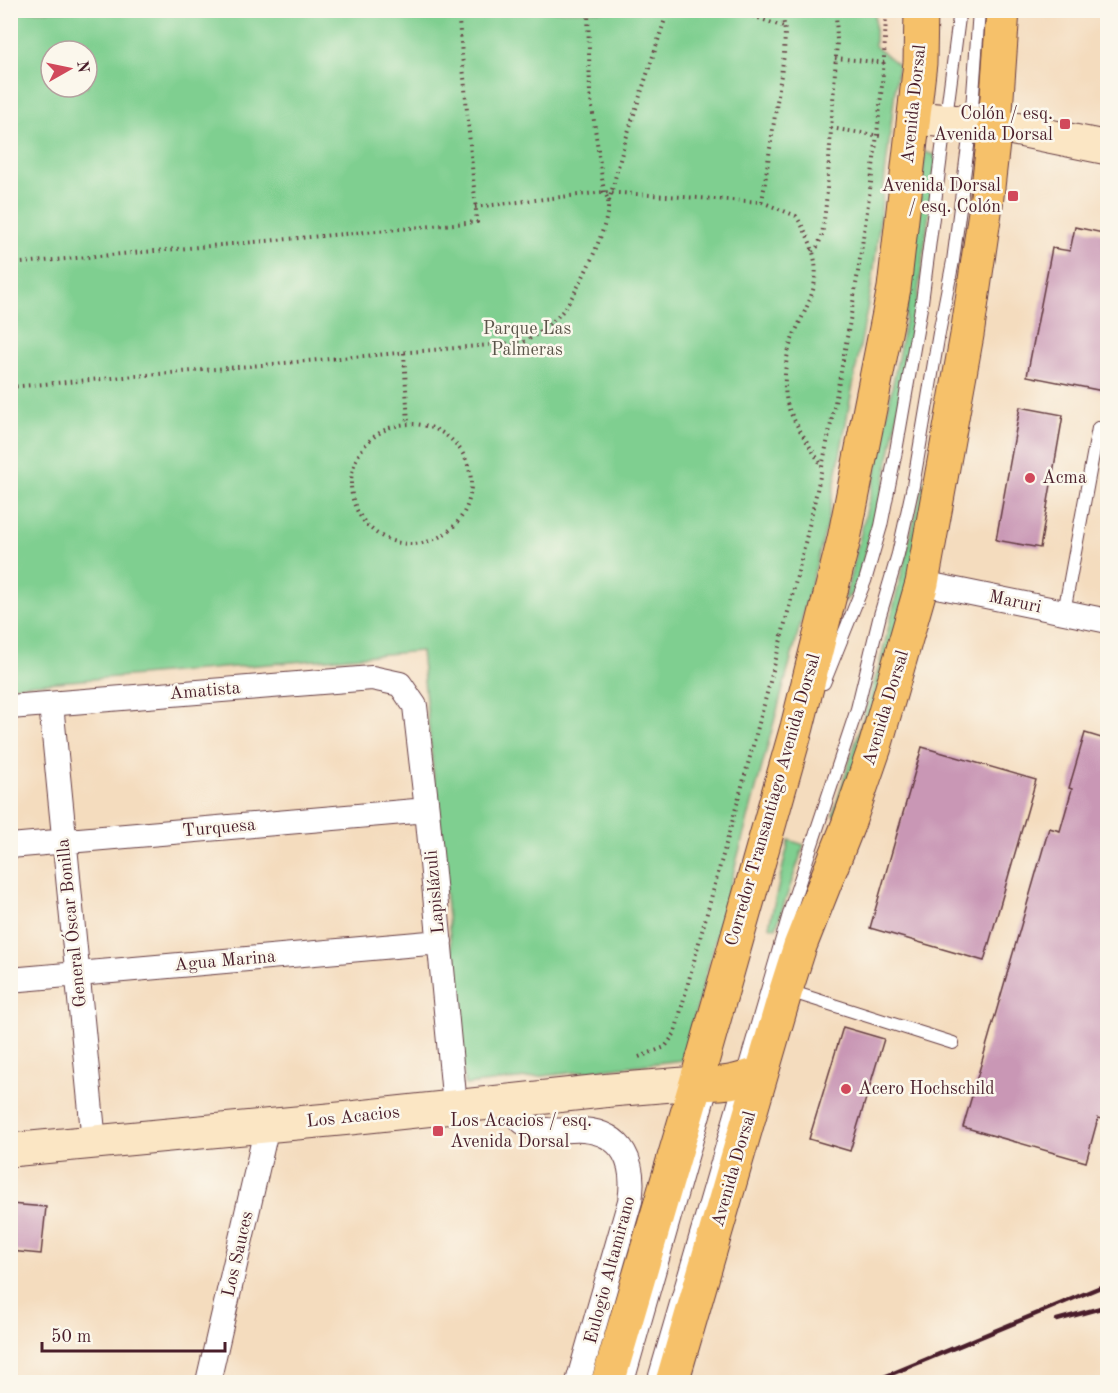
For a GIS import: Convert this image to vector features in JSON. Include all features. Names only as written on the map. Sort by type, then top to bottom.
[{"type":"main road","name":"Avenida Dorsal","points":[[672,1383],[725,1079],[797,727],[839,561],[894,288],[902,128],[920,63],[921,10]]},
{"type":"main road","name":"Avenida Dorsal","points":[[608,1383],[725,1079],[786,990],[800,946],[848,825],[875,747],[922,583],[967,334],[971,123],[1003,10]]},
{"type":"street","points":[[902,128],[971,123],[1107,148]]},
{"type":"street","name":"Maruri","points":[[922,583],[1107,621]]},
{"type":"street","name":"Amatista","points":[[10,707],[372,678],[400,684]]},
{"type":"street","name":"Lapislázuli","points":[[400,684],[415,706],[455,1106]]},
{"type":"street","name":"General Óscar Bonilla","points":[[51,704],[94,1142]]},
{"type":"street","name":"Turquesa","points":[[10,846],[427,810]]},
{"type":"street","name":"Agua Marina","points":[[10,980],[440,942]]},
{"type":"street","name":"Los Acacios","points":[[10,1150],[725,1079]]},
{"type":"street","name":"Eulogio Altamirano","points":[[505,1101],[519,1121],[536,1128],[555,1131],[582,1130],[608,1137],[625,1154],[633,1173],[630,1201],[578,1383]]},
{"type":"street","name":"Los Sauces","points":[[208,1383],[267,1126]]},
{"type":"lane","name":"Corredor Transantiago Avenida Dorsal","points":[[818,699],[828,668],[865,581],[880,526],[910,375],[925,280],[971,123],[960,10]]},
{"type":"lane","name":"Corredor Transantiago Avenida Dorsal","points":[[628,1383],[725,1079],[792,904],[858,709],[880,615],[898,554],[913,486],[953,261],[971,123],[979,10]]},
{"type":"lane","points":[[1064,612],[1098,429]]},
{"type":"lane","points":[[786,990],[953,1043]]},
{"type":"lane","name":"Corredor Transantiago Avenida Dorsal","points":[[653,1383],[725,1079]]},
{"type":"path","points":[[10,264],[477,222],[458,10]]},
{"type":"path","points":[[588,10],[590,93],[604,192],[608,201]]},
{"type":"path","points":[[10,387],[524,342],[541,332],[561,313],[575,294],[602,231],[624,145],[668,10]]},
{"type":"path","points":[[736,10],[784,27]]},
{"type":"path","points":[[762,202],[784,55],[782,10]]},
{"type":"path","points":[[812,251],[817,247],[822,236],[831,128],[836,10]]},
{"type":"path","points":[[636,1059],[665,1047],[675,1033],[785,625],[822,466],[850,318],[878,135],[885,63],[886,10]]},
{"type":"path","points":[[835,58],[891,64]]},
{"type":"path","points":[[831,128],[878,135],[902,128]]},
{"type":"path","points":[[475,207],[611,192],[762,202],[796,216],[806,233],[812,251],[815,281],[806,314],[793,339],[787,359],[788,407],[822,466]]},
{"type":"path","points":[[404,353],[408,424]]},
{"type":"path","points":[[415,423],[434,428],[452,438],[464,455],[471,474],[471,494],[465,513],[453,528],[437,539],[418,545],[399,544],[380,537],[365,524],[355,507],[350,488],[352,467],[362,449],[376,434],[394,425],[408,424],[415,423]]},
{"type":"green space","name":"Parque Las Palmeras","points":[[11,11],[875,11],[875,46],[898,65],[873,277],[827,525],[683,1060],[465,1085],[421,651],[11,686]]},
{"type":"green space","points":[[925,152],[937,156],[911,345],[882,495],[855,590],[844,602],[875,476],[906,316]]},
{"type":"green space","points":[[924,480],[932,482],[921,544],[841,818],[833,815],[879,667]]},
{"type":"green space","points":[[789,840],[804,845],[776,928],[769,926]]},
{"type":"building","points":[[1075,227],[1108,234],[1108,392],[1027,376],[1052,248],[1070,251]]},
{"type":"building","name":"Acma","points":[[1020,407],[1063,415],[1040,548],[996,540]]},
{"type":"building","points":[[1085,733],[1108,740],[1108,1104],[1103,1119],[1098,1118],[1086,1162],[963,1127],[1049,828],[1060,831],[1072,789],[1069,788]]},
{"type":"building","points":[[922,747],[1036,780],[984,961],[870,928]]},
{"type":"building","name":"Acero Hochschild","points":[[843,1027],[884,1039],[850,1151],[809,1139]]},
{"type":"building","points":[[10,1204],[46,1207],[41,1254],[10,1251]]},
{"type":"railway","points":[[872,1382],[1108,1284]]},
{"type":"railway","points":[[1057,1320],[1108,1306]]},
{"type":"place","name":"Colón / esq. Avenida Dorsal","points":[[1065,124]]},
{"type":"place","name":"Avenida Dorsal / esq. Colón","points":[[1013,196]]},
{"type":"place","name":"Acma","points":[[1030,478]]},
{"type":"place","name":"Acero Hochschild","points":[[846,1089]]},
{"type":"place","name":"Los Acacios / esq. Avenida Dorsal","points":[[438,1131]]}]
